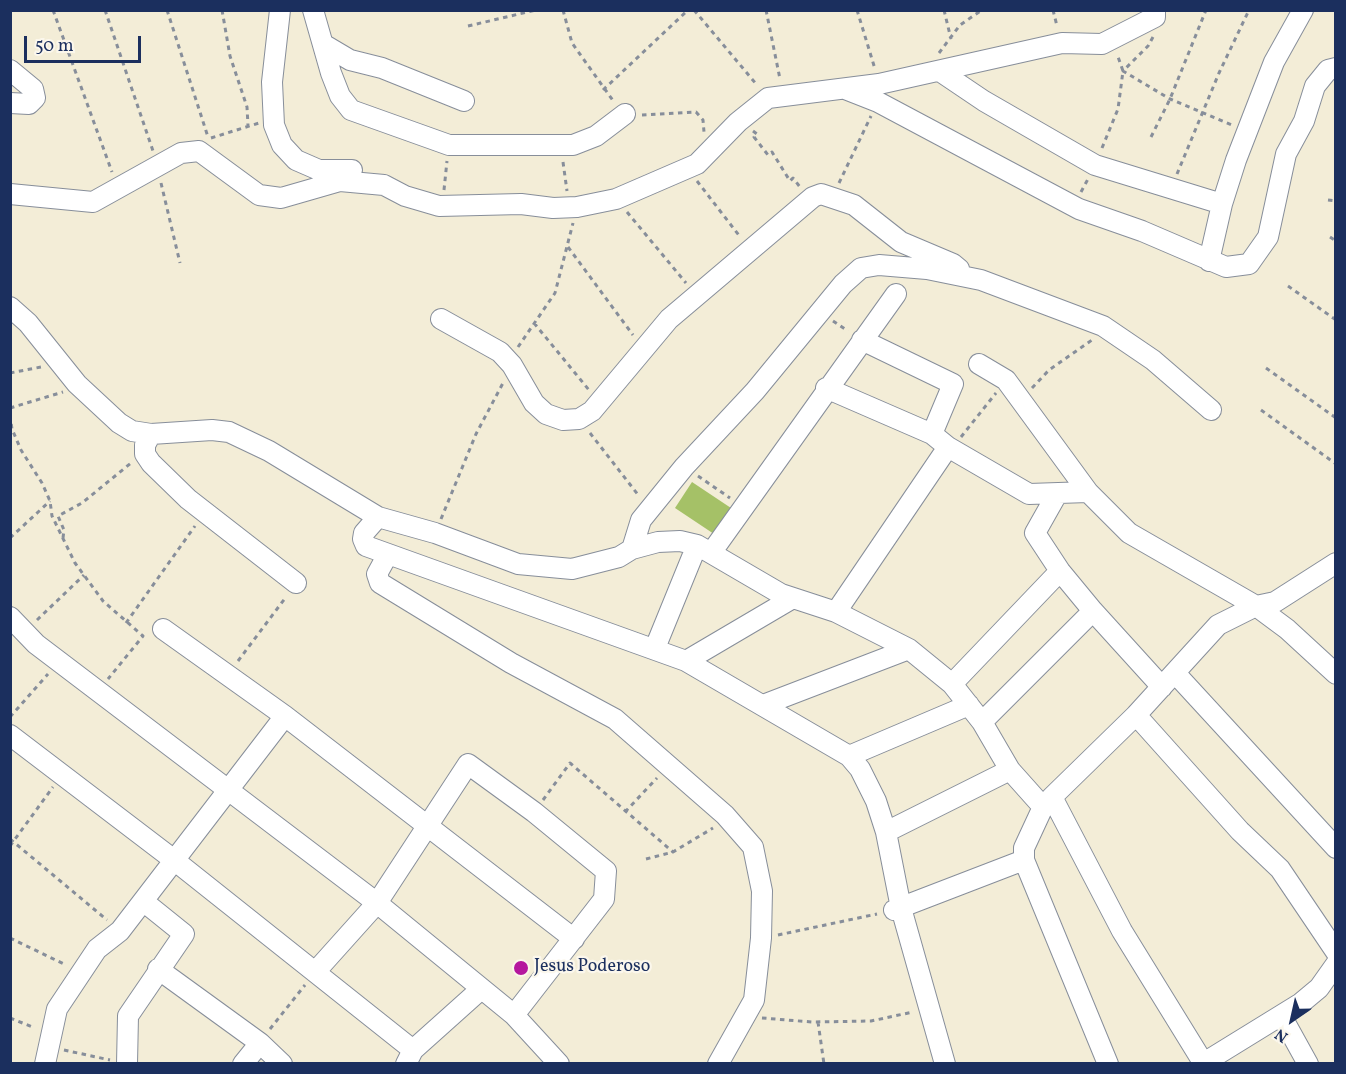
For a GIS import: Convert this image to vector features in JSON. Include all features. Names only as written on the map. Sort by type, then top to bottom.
[{"type":"street","points":[[280,10],[272,82],[273,119],[282,145],[296,160],[319,170],[354,170],[405,196],[440,206],[521,204],[553,208],[578,207],[616,199],[688,169],[711,153],[738,122],[776,97],[842,88],[878,93],[1073,207],[1142,231],[1226,267],[1249,264],[1268,237],[1286,154],[1304,121],[1315,86],[1328,69],[1335,68]]},
{"type":"street","points":[[313,10],[340,96],[351,110],[449,145],[559,147],[573,145],[596,136],[625,114]]},
{"type":"street","points":[[1209,261],[1222,204],[1247,132],[1274,62],[1303,10]]},
{"type":"street","points":[[878,93],[920,75],[1062,43],[1102,44],[1155,14]]},
{"type":"street","points":[[323,44],[350,60],[382,68],[464,101]]},
{"type":"street","points":[[10,70],[33,89],[35,98],[29,104],[10,103]]},
{"type":"street","points":[[941,72],[984,101],[1095,165],[1222,204]]},
{"type":"street","points":[[10,194],[93,202],[182,153],[199,151],[259,195],[281,198],[340,181],[384,185]]},
{"type":"street","points":[[441,319],[500,352],[510,363],[534,403],[546,414],[563,420],[579,419],[599,403],[645,351],[669,319],[749,249],[822,197],[854,205],[901,242],[953,264],[959,269],[959,275]]},
{"type":"street","points":[[632,549],[641,520],[684,467],[755,391],[843,284],[861,268],[879,265],[898,266],[981,280],[1108,329],[1153,360],[1211,410]]},
{"type":"street","points":[[655,648],[704,549],[744,507],[826,388],[896,294]]},
{"type":"street","points":[[10,307],[59,360],[77,384],[119,423],[132,431],[151,434],[212,430],[229,432],[268,451],[378,517],[435,533],[518,564],[549,569],[590,566],[619,557],[632,549],[658,542],[680,541],[704,549],[781,594],[836,612],[909,649],[952,684],[982,722],[1010,770],[1047,802],[1122,931],[1203,1063],[1281,1017],[1319,988],[1335,964]]},
{"type":"street","points":[[862,340],[953,384],[932,434]]},
{"type":"street","points":[[979,364],[1006,380],[1088,492],[1129,533],[1256,606],[1287,629],[1335,674]]},
{"type":"street","points":[[826,388],[932,434],[950,448],[1029,494],[1088,492]]},
{"type":"street","points":[[151,434],[145,445],[145,454],[151,463],[205,512],[296,583]]},
{"type":"street","points":[[836,612],[950,448]]},
{"type":"street","points":[[1057,494],[1035,533],[1060,571],[1162,687]]},
{"type":"street","points":[[378,517],[364,533],[363,539],[366,546],[686,661],[849,756],[860,769],[876,801],[886,832],[897,909],[945,1064]]},
{"type":"street","points":[[388,554],[377,574],[380,582],[511,663],[615,719],[728,819],[753,847],[762,891],[761,938],[754,1000],[718,1064]]},
{"type":"street","points":[[1108,1064],[1024,860],[1024,848],[1047,802],[1136,715],[1218,626],[1256,606],[1275,603],[1335,563]]},
{"type":"street","points":[[952,684],[1060,571]]},
{"type":"street","points":[[686,661],[793,598]]},
{"type":"street","points":[[982,722],[1093,611]]},
{"type":"street","points":[[10,617],[60,662],[377,903],[480,990],[514,1015],[559,1064]]},
{"type":"street","points":[[163,629],[226,677],[285,717],[574,939]]},
{"type":"street","points":[[763,705],[909,649]]},
{"type":"street","points":[[1175,673],[1335,848]]},
{"type":"street","points":[[849,756],[969,705]]},
{"type":"street","points":[[1136,715],[1240,831],[1280,869],[1335,952]]},
{"type":"street","points":[[48,1048],[57,1009],[97,949],[120,931],[285,717]]},
{"type":"street","points":[[10,735],[316,971],[409,1057],[480,990]]},
{"type":"street","points":[[316,971],[377,903],[468,764],[534,812],[606,871],[604,899],[514,1015]]},
{"type":"street","points":[[886,832],[1010,770]]},
{"type":"street","points":[[897,909],[1024,860]]},
{"type":"street","points":[[127,1063],[128,1016],[184,934],[143,901]]},
{"type":"street","points":[[159,969],[260,1043],[282,1064]]},
{"type":"street","points":[[1281,1017],[1308,1064]]},
{"type":"street","points":[[243,1064],[260,1043]]},
{"type":"path","points":[[53,10],[118,188]]},
{"type":"path","points":[[105,10],[158,165],[180,263]]},
{"type":"path","points":[[167,10],[208,138],[273,119]]},
{"type":"path","points":[[222,10],[230,56],[247,107],[248,126]]},
{"type":"path","points":[[468,26],[536,10]]},
{"type":"path","points":[[563,10],[572,43],[603,90],[625,114],[658,116],[696,112],[703,120],[705,136]]},
{"type":"path","points":[[603,90],[688,10]]},
{"type":"path","points":[[694,10],[776,97]]},
{"type":"path","points":[[766,10],[776,97]]},
{"type":"path","points":[[738,122],[745,130],[755,131],[757,134],[754,137],[768,155],[771,152],[790,181],[793,178],[802,190],[806,187],[822,197],[878,93],[857,10]]},
{"type":"path","points":[[944,10],[951,39]]},
{"type":"path","points":[[920,75],[960,25],[982,10]]},
{"type":"path","points":[[1151,137],[1170,99],[1206,10]]},
{"type":"path","points":[[1170,188],[1187,156],[1249,10]]},
{"type":"path","points":[[1123,71],[1148,46],[1153,37],[1155,14]]},
{"type":"path","points":[[1073,207],[1095,165],[1118,109],[1123,71],[1112,39]]},
{"type":"path","points":[[1123,71],[1170,99],[1247,132]]},
{"type":"path","points":[[435,533],[476,434],[510,363],[555,293],[578,207],[575,190],[567,191],[563,157],[573,155],[573,145]]},
{"type":"path","points":[[688,169],[749,249]]},
{"type":"path","points":[[616,199],[697,296]]},
{"type":"path","points":[[1328,200],[1335,201]]},
{"type":"path","points":[[1330,237],[1335,241]]},
{"type":"path","points":[[568,247],[645,351]]},
{"type":"path","points":[[1288,286],[1335,320]]},
{"type":"path","points":[[820,312],[862,340]]},
{"type":"path","points":[[534,323],[564,355],[599,403]]},
{"type":"path","points":[[1022,399],[1049,370],[1108,329]]},
{"type":"path","points":[[10,373],[37,369],[59,360]]},
{"type":"path","points":[[1266,368],[1335,418]]},
{"type":"path","points":[[950,448],[1006,380]]},
{"type":"path","points":[[10,408],[62,392],[77,384]]},
{"type":"path","points":[[1261,410],[1335,464]]},
{"type":"path","points":[[10,415],[12,429],[21,450],[42,483],[50,501],[52,516],[84,575],[102,601],[143,636],[98,691]]},
{"type":"path","points":[[579,419],[650,509]]},
{"type":"path","points":[[63,538],[64,530],[58,516],[81,503],[121,469],[145,454]]},
{"type":"path","points":[[684,467],[744,507]]},
{"type":"path","points":[[10,538],[50,501]]},
{"type":"path","points":[[126,623],[205,512]]},
{"type":"path","points":[[25,632],[84,575]]},
{"type":"path","points":[[226,677],[296,583]]},
{"type":"path","points":[[10,717],[60,662]]},
{"type":"path","points":[[534,812],[570,763],[673,852]]},
{"type":"path","points":[[625,812],[668,766]]},
{"type":"path","points":[[10,846],[12,840],[61,776]]},
{"type":"path","points":[[646,858],[673,852],[728,819]]},
{"type":"path","points":[[12,840],[120,931]]},
{"type":"path","points":[[761,938],[831,925],[897,909]]},
{"type":"path","points":[[10,938],[81,972]]},
{"type":"path","points":[[260,1043],[316,971]]},
{"type":"path","points":[[745,1017],[818,1022],[871,1021],[929,1008]]},
{"type":"path","points":[[10,1018],[48,1048],[127,1063]]},
{"type":"path","points":[[818,1022],[824,1064]]},
{"type":"green space","points":[[692,482],[731,508],[714,534],[675,508]]},
{"type":"place","name":"Jesus Poderoso","points":[[521,968]]}]
